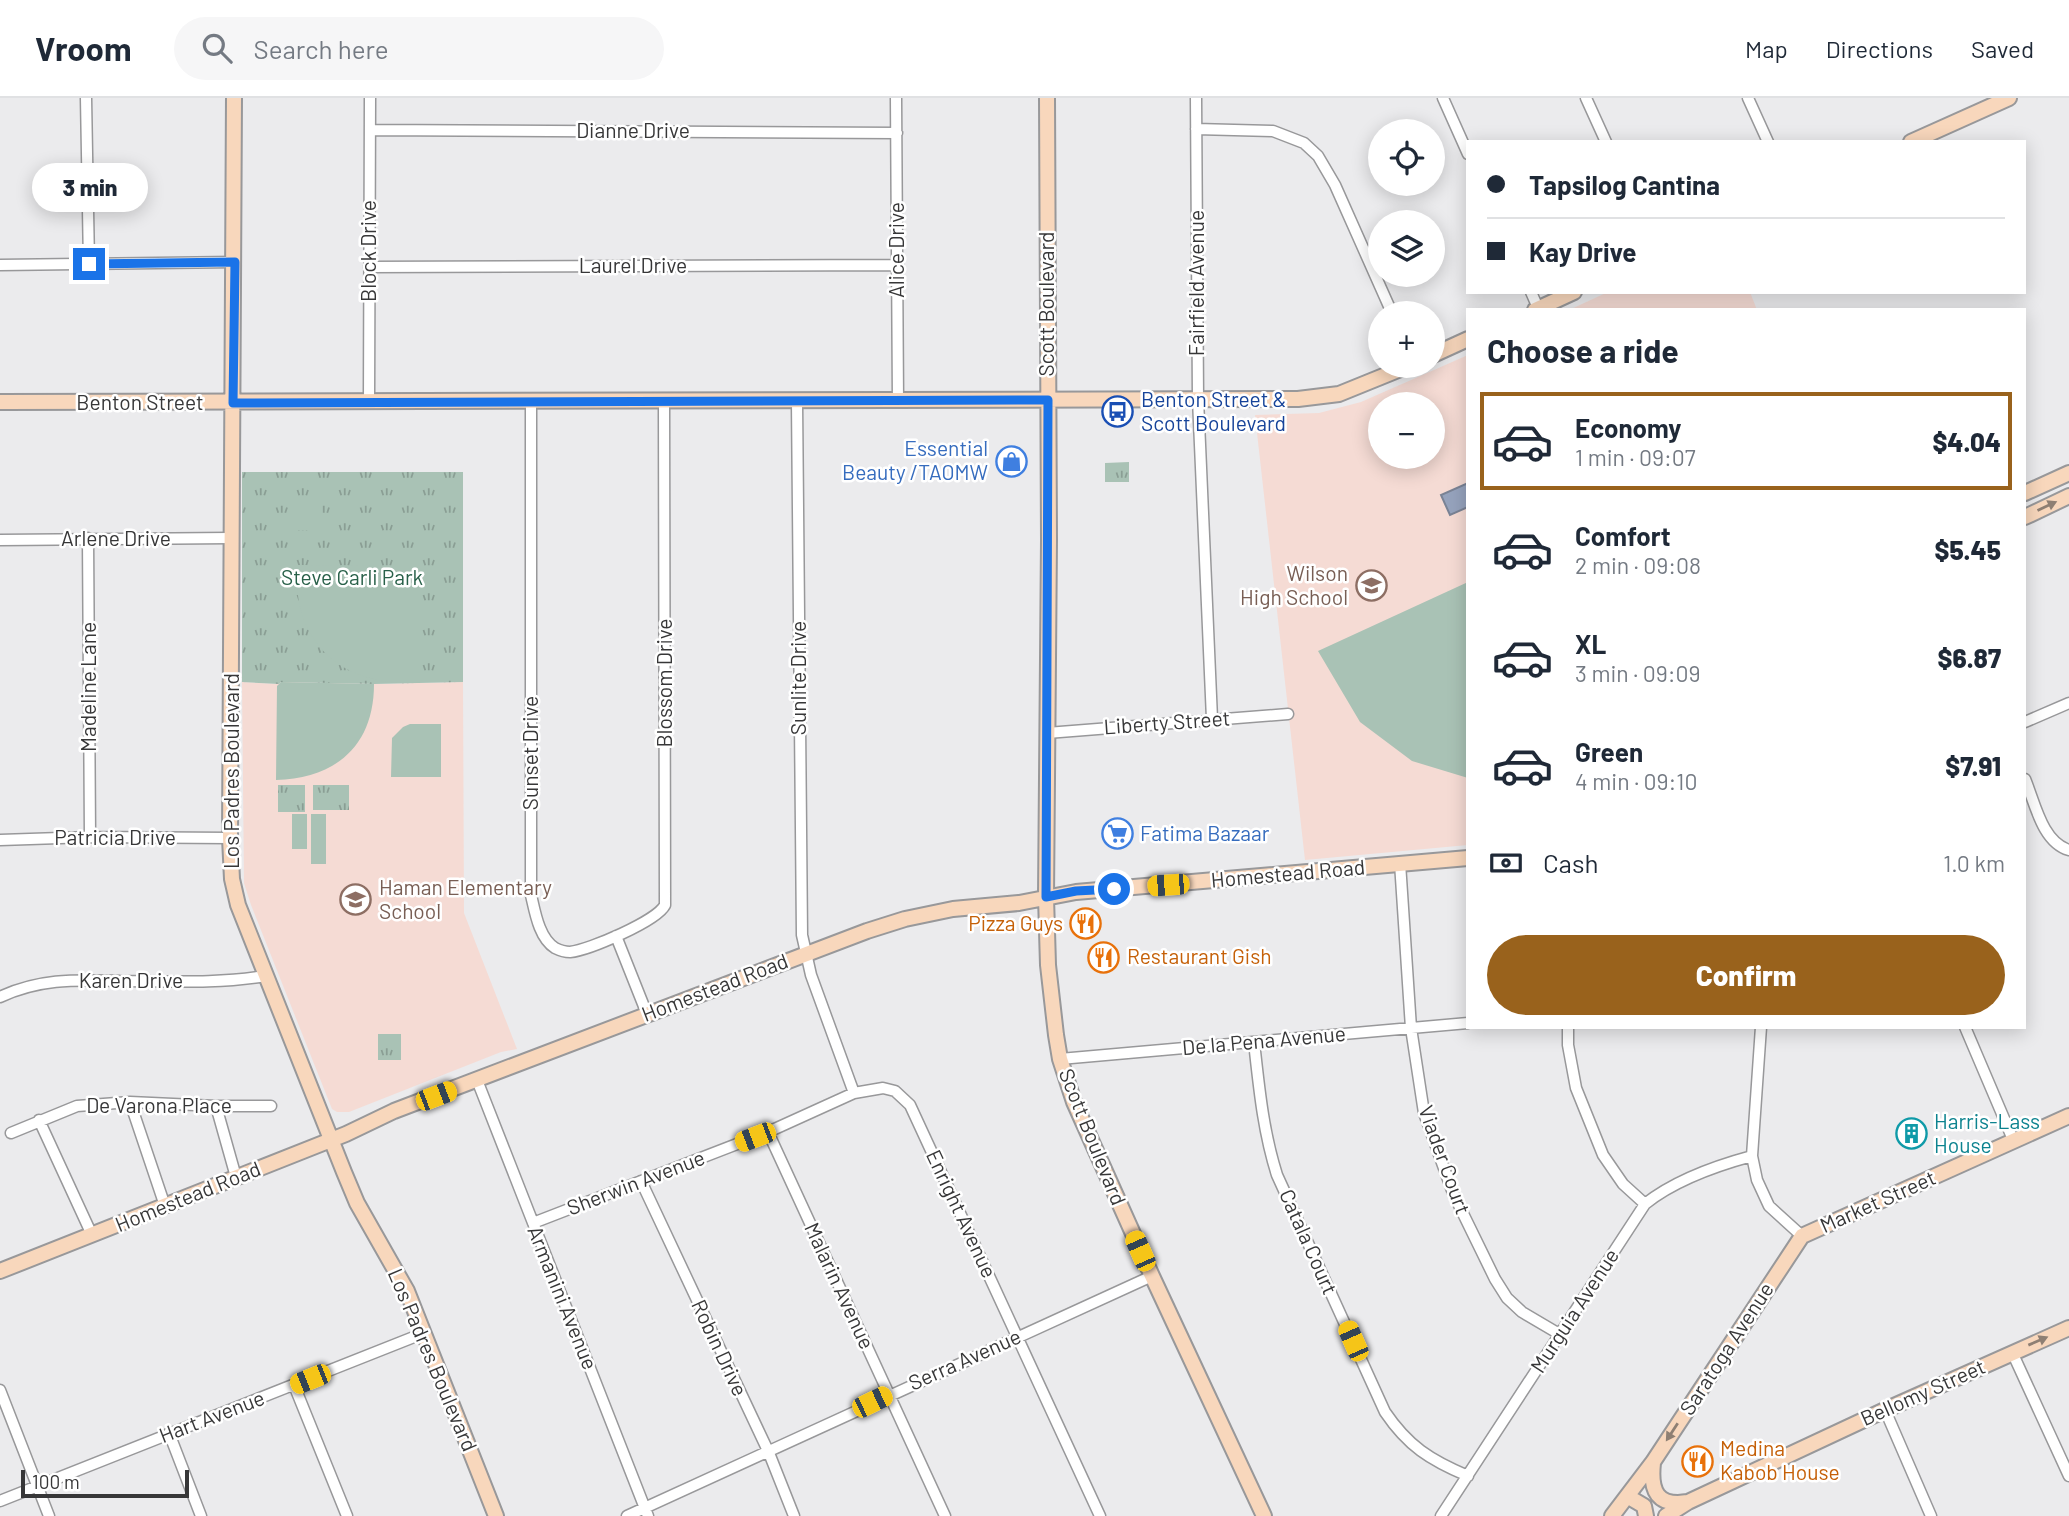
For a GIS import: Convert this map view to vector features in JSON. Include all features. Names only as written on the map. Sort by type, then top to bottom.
[{"type":"main road","name":"Los Padres Boulevard","points":[[234,98],[230,838],[232,879],[238,905],[265,976],[357,1203],[407,1291],[496,1516]]},
{"type":"main road","name":"Scott Boulevard","points":[[1047,98],[1046,897],[1048,973],[1060,1059],[1074,1102],[1264,1516]]},
{"type":"main road","points":[[1915,140],[2009,98]]},
{"type":"main road","points":[[1538,308],[1570,294]]},
{"type":"main road","points":[[1445,350],[1466,341]]},
{"type":"main road","name":"Benton Street","points":[[0,402],[898,402],[1317,398],[1339,394],[1378,378]]},
{"type":"main road","points":[[2026,493],[2069,473]]},
{"type":"main road","points":[[2026,517],[2069,496]]},
{"type":"main road","name":"Homestead Road","points":[[0,1271],[331,1140],[394,1111],[805,953],[917,916],[953,909],[1019,903],[1076,891],[1466,858]]},
{"type":"main road","name":"Market Street","points":[[1802,1236],[2069,1116]]},
{"type":"main road","name":"Saratoga Avenue","points":[[1612,1516],[1653,1462],[1802,1236]]},
{"type":"main road","name":"Bellomy Street","points":[[1666,1516],[1688,1502],[1885,1410],[2069,1328]]},
{"type":"main road","points":[[1653,1462],[1651,1483],[1658,1496],[1676,1504],[1688,1502]]},
{"type":"main road","points":[[1627,1496],[1644,1506],[1646,1516]]},
{"type":"street","points":[[86,98],[89,264]]},
{"type":"street","name":"Block Drive","points":[[369,403],[370,98]]},
{"type":"street","name":"Alice Drive","points":[[896,98],[898,402]]},
{"type":"street","name":"Fairfield Avenue","points":[[1196,98],[1198,399],[1212,719]]},
{"type":"street","points":[[1443,98],[1466,149]]},
{"type":"street","points":[[1586,98],[1605,140]]},
{"type":"street","points":[[1748,98],[1767,140]]},
{"type":"street","points":[[1196,129],[1273,131],[1304,143],[1318,156],[1335,185],[1387,301]]},
{"type":"street","name":"Dianne Drive","points":[[370,130],[897,133]]},
{"type":"street","points":[[0,265],[235,262]]},
{"type":"street","name":"Laurel Drive","points":[[369,267],[898,265]]},
{"type":"street","name":"Blossom Drive","points":[[616,936],[654,918],[665,905],[666,895],[664,401]]},
{"type":"street","name":"Sunlite Drive","points":[[797,401],[801,918],[805,953]]},
{"type":"street","name":"Sunset Drive","points":[[531,402],[531,895],[541,930],[553,947],[568,952],[616,936]]},
{"type":"street","name":"Madeline Lane","points":[[88,538],[90,837]]},
{"type":"street","name":"Arlene Drive","points":[[0,540],[231,538]]},
{"type":"street","points":[[2026,722],[2069,703]]},
{"type":"street","name":"Liberty Street","points":[[1047,733],[1288,714]]},
{"type":"street","points":[[2026,782],[2047,834],[2061,848],[2069,850]]},
{"type":"street","name":"Patricia Drive","points":[[0,840],[90,837],[230,838]]},
{"type":"street","name":"Viader Court","points":[[1401,863],[1411,1028],[1424,1113],[1453,1193],[1495,1279],[1507,1298],[1522,1312],[1560,1335]]},
{"type":"street","points":[[616,936],[646,1014]]},
{"type":"street","points":[[805,953],[819,1001],[854,1093]]},
{"type":"street","name":"Karen Drive","points":[[0,997],[20,988],[53,981],[229,982],[265,976]]},
{"type":"street","name":"De la Pena Avenue","points":[[1060,1059],[1466,1023]]},
{"type":"street","points":[[1568,1029],[1568,1045],[1576,1088],[1603,1156],[1623,1184],[1645,1203]]},
{"type":"street","points":[[1760,1029],[1752,1156],[1757,1180],[1769,1206],[1802,1236]]},
{"type":"street","points":[[1966,1029],[2014,1142]]},
{"type":"street","name":"Catala Court","points":[[1254,1042],[1267,1144],[1277,1175],[1385,1412],[1414,1447],[1435,1462],[1468,1476]]},
{"type":"street","name":"Armanini Avenue","points":[[477,1080],[647,1512]]},
{"type":"street","name":"Enright Avenue","points":[[854,1093],[883,1087],[895,1091],[910,1105],[1100,1516]]},
{"type":"street","name":"Sherwin Avenue","points":[[533,1223],[768,1132],[854,1093]]},
{"type":"street","points":[[130,1102],[165,1206]]},
{"type":"street","name":"De Varona Place","points":[[11,1133],[77,1106],[130,1102],[216,1106],[271,1105]]},
{"type":"street","points":[[216,1106],[236,1177]]},
{"type":"street","points":[[39,1120],[92,1235]]},
{"type":"street","name":"Malarin Avenue","points":[[768,1132],[945,1516]]},
{"type":"street","name":"Murguia Avenue","points":[[1441,1516],[1645,1203],[1662,1191],[1729,1162],[1752,1156]]},
{"type":"street","name":"Robin Drive","points":[[642,1181],[769,1453],[794,1516]]},
{"type":"street","name":"Serra Avenue","points":[[627,1516],[647,1512],[889,1394],[1152,1276]]},
{"type":"street","name":"Hart Avenue","points":[[0,1500],[424,1332]]},
{"type":"street","points":[[2012,1352],[2069,1476]]},
{"type":"street","points":[[294,1385],[346,1516]]},
{"type":"street","points":[[0,1390],[49,1516]]},
{"type":"street","points":[[1885,1410],[1931,1516]]},
{"type":"street","points":[[169,1433],[201,1516]]},
{"type":"shaded area","points":[[1604,294],[1751,294],[1756,308],[1573,308]]},
{"type":"shaded area","name":"Wilson High School","points":[[1466,356],[1466,845],[1305,860],[1255,415],[1319,413],[1368,399],[1368,469],[1445,469],[1445,392],[1384,392],[1416,378],[1445,378],[1445,365]]},
{"type":"shaded area","name":"Haman Elementary School","points":[[242,682],[463,682],[464,913],[517,1049],[501,1052],[349,1112],[332,1109],[244,883]]},
{"type":"green space","points":[[1129,462],[1129,482],[1105,482],[1105,463]]},
{"type":"green space","name":"Steve Carli Park","points":[[242,472],[463,472],[463,682],[242,682]]},
{"type":"green space","points":[[289,504],[322,504],[322,530],[289,530]]},
{"type":"green space","points":[[297,565],[403,569],[411,577],[411,607],[414,607],[414,683],[388,682],[364,676],[343,667],[326,654],[312,637],[303,616],[298,592]]},
{"type":"green space","points":[[1466,583],[1466,777],[1412,761],[1360,722],[1318,651]]},
{"type":"green space","points":[[281,682],[374,684],[367,725],[348,754],[317,773],[276,780],[277,686]]},
{"type":"green space","points":[[410,724],[441,724],[441,777],[391,777],[392,738]]},
{"type":"green space","points":[[278,785],[305,785],[305,812],[278,812]]},
{"type":"green space","points":[[313,785],[349,785],[349,810],[313,810]]},
{"type":"green space","points":[[292,814],[307,814],[307,849],[292,849]]},
{"type":"green space","points":[[311,814],[326,814],[326,864],[311,864]]},
{"type":"green space","points":[[378,1034],[401,1034],[401,1060],[378,1060]]},
{"type":"water","points":[[1466,484],[1466,508],[1450,515],[1441,495]]},
{"type":"place","name":"Benton Street & Scott Boulevard","points":[[1118,412]]},
{"type":"place","name":"Essential Beauty /TAOMW","points":[[1011,461]]},
{"type":"place","name":"Wilson High School","points":[[1371,586]]},
{"type":"place","name":"Fatima Bazaar","points":[[1117,834]]},
{"type":"place","name":"Haman Elementary School","points":[[356,900]]},
{"type":"place","name":"Pizza Guys","points":[[1086,924]]},
{"type":"place","name":"Restaurant Gish","points":[[1104,957]]},
{"type":"place","name":"Harris-Lass House","points":[[1911,1134]]},
{"type":"place","name":"Medina Kabob House","points":[[1697,1461]]},
{"type":"route","points":[[89,264],[235,262],[233,403],[1048,400],[1046,897],[1076,891],[1114,889]]}]
